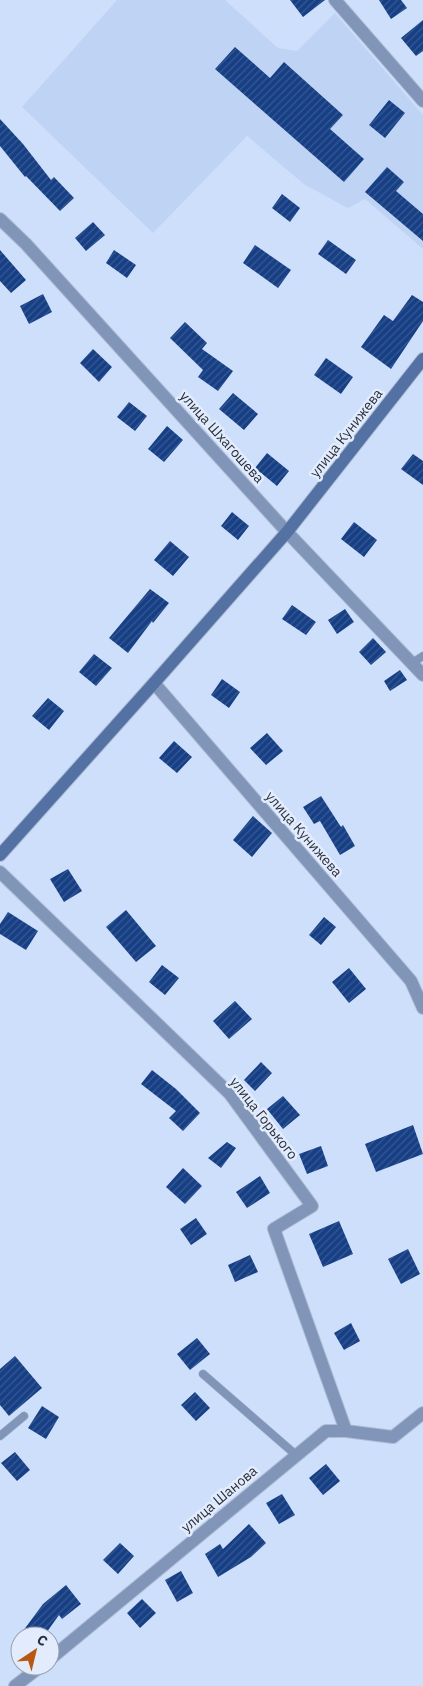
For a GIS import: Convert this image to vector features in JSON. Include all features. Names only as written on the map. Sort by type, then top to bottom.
[{"type":"street","points":[[335,0],[423,101]]},
{"type":"street","name":"улица Шхагошева","points":[[0,219],[26,244],[287,532],[423,674]]},
{"type":"street","name":"улица Кунижева","points":[[0,855],[287,532],[423,359]]},
{"type":"street","name":"улица Кунижева","points":[[154,683],[411,981],[423,1008]]},
{"type":"street","name":"улица Горького","points":[[0,872],[230,1094],[312,1206],[274,1229],[346,1431]]},
{"type":"street","name":"улица Шанова","points":[[60,1651],[326,1431],[346,1431],[394,1437],[423,1413]]},
{"type":"street","points":[[15,1686],[28,1676]]},
{"type":"lane","points":[[412,663],[423,656]]},
{"type":"lane","points":[[203,1374],[296,1455]]},
{"type":"lane","points":[[0,1436],[24,1416]]},
{"type":"shaded area","points":[[117,0],[225,0],[278,48],[297,51],[335,13],[423,115],[423,249],[365,199],[348,208],[305,185],[247,136],[153,233],[22,107]]},
{"type":"building","points":[[290,0],[325,0],[303,17]]},
{"type":"building","points":[[379,0],[401,0],[407,8],[391,19]]},
{"type":"building","points":[[423,20],[423,51],[416,56],[401,38]]},
{"type":"building","points":[[235,47],[270,78],[284,62],[343,115],[330,129],[364,159],[344,182],[215,69]]},
{"type":"building","points":[[389,100],[405,113],[385,138],[369,125]]},
{"type":"building","points":[[0,119],[23,144],[51,180],[54,177],[74,198],[60,211],[25,177],[0,146]]},
{"type":"building","points":[[387,167],[404,182],[396,191],[423,214],[423,241],[365,192]]},
{"type":"building","points":[[282,194],[300,208],[290,222],[272,208]]},
{"type":"building","points":[[93,222],[105,235],[86,251],[75,238]]},
{"type":"building","points":[[328,240],[356,260],[346,274],[318,254]]},
{"type":"building","points":[[255,245],[291,270],[278,288],[243,263]]},
{"type":"building","points":[[0,250],[26,280],[11,293],[0,281]]},
{"type":"building","points":[[114,250],[136,265],[127,278],[106,263]]},
{"type":"building","points":[[43,294],[52,312],[29,324],[20,306]]},
{"type":"building","points":[[412,295],[423,302],[423,321],[391,369],[361,347],[384,315],[393,321]]},
{"type":"building","points":[[185,322],[207,343],[202,349],[233,371],[218,391],[198,377],[203,370],[170,338]]},
{"type":"building","points":[[93,349],[112,367],[99,382],[80,363]]},
{"type":"building","points":[[326,358],[353,377],[341,394],[314,375]]},
{"type":"building","points":[[233,393],[258,414],[244,430],[219,409]]},
{"type":"building","points":[[129,402],[147,416],[135,431],[117,417]]},
{"type":"building","points":[[167,426],[183,440],[164,462],[148,449]]},
{"type":"building","points":[[267,453],[289,471],[277,486],[255,468]]},
{"type":"building","points":[[413,454],[423,461],[423,485],[401,469]]},
{"type":"building","points":[[232,512],[249,526],[238,540],[221,526]]},
{"type":"building","points":[[354,522],[377,540],[364,557],[341,539]]},
{"type":"building","points":[[170,541],[189,557],[173,576],[154,560]]},
{"type":"building","points":[[150,589],[169,603],[153,623],[152,621],[128,653],[109,638]]},
{"type":"building","points":[[292,605],[316,622],[306,635],[282,619]]},
{"type":"building","points":[[345,609],[354,622],[337,634],[328,620]]},
{"type":"building","points":[[373,638],[386,652],[371,665],[359,652]]},
{"type":"building","points":[[94,654],[112,668],[96,686],[79,672]]},
{"type":"building","points":[[400,670],[407,680],[390,691],[384,681]]},
{"type":"building","points":[[222,679],[240,692],[229,708],[211,695]]},
{"type":"building","points":[[48,698],[64,711],[49,730],[32,716]]},
{"type":"building","points":[[267,733],[283,751],[266,765],[250,748]]},
{"type":"building","points":[[174,741],[192,757],[177,773],[159,758]]},
{"type":"building","points":[[321,796],[341,827],[343,825],[355,846],[340,855],[320,821],[314,824],[303,807]]},
{"type":"building","points":[[253,816],[272,833],[252,857],[233,840]]},
{"type":"building","points":[[68,869],[82,891],[64,902],[50,879]]},
{"type":"building","points":[[126,910],[156,946],[136,962],[106,927]]},
{"type":"building","points":[[8,912],[38,931],[26,950],[0,934],[0,924]]},
{"type":"building","points":[[324,917],[336,927],[321,945],[309,935]]},
{"type":"building","points":[[162,965],[179,978],[165,995],[149,982]]},
{"type":"building","points":[[349,968],[366,989],[349,1003],[332,982]]},
{"type":"building","points":[[235,1001],[252,1019],[229,1039],[213,1021]]},
{"type":"building","points":[[261,1062],[272,1073],[255,1091],[244,1080]]},
{"type":"building","points":[[152,1070],[176,1089],[200,1113],[183,1131],[169,1118],[176,1111],[141,1084]]},
{"type":"building","points":[[283,1096],[300,1115],[283,1129],[267,1109]]},
{"type":"building","points":[[413,1125],[423,1154],[376,1172],[365,1144]]},
{"type":"building","points":[[227,1142],[236,1148],[221,1168],[208,1158]]},
{"type":"building","points":[[321,1146],[328,1166],[307,1174],[299,1154]]},
{"type":"building","points":[[183,1168],[202,1186],[185,1204],[166,1187]]},
{"type":"building","points":[[260,1176],[270,1193],[247,1208],[236,1192]]},
{"type":"building","points":[[196,1218],[207,1234],[191,1245],[180,1229]]},
{"type":"building","points":[[339,1221],[353,1254],[323,1267],[309,1234]]},
{"type":"building","points":[[408,1249],[420,1274],[401,1284],[388,1259]]},
{"type":"building","points":[[250,1255],[258,1272],[235,1282],[228,1265]]},
{"type":"building","points":[[351,1323],[360,1341],[344,1350],[334,1333]]},
{"type":"building","points":[[197,1338],[210,1354],[190,1370],[177,1354]]},
{"type":"building","points":[[15,1356],[42,1388],[9,1416],[0,1405],[0,1369]]},
{"type":"building","points":[[195,1392],[210,1408],[196,1421],[181,1405]]},
{"type":"building","points":[[42,1406],[59,1417],[46,1439],[28,1428]]},
{"type":"building","points":[[15,1452],[30,1470],[17,1481],[1,1463]]},
{"type":"building","points":[[326,1464],[340,1481],[323,1495],[309,1478]]},
{"type":"building","points":[[282,1494],[295,1515],[279,1524],[266,1503]]},
{"type":"building","points":[[249,1524],[266,1543],[251,1557],[218,1577],[205,1554],[220,1544],[223,1549]]},
{"type":"building","points":[[120,1543],[134,1556],[118,1574],[103,1560]]},
{"type":"building","points":[[181,1571],[193,1593],[177,1602],[165,1580]]},
{"type":"building","points":[[66,1585],[81,1604],[62,1619],[59,1615],[51,1626],[27,1626],[43,1604]]},
{"type":"building","points":[[142,1599],[156,1613],[140,1628],[127,1613]]}]
